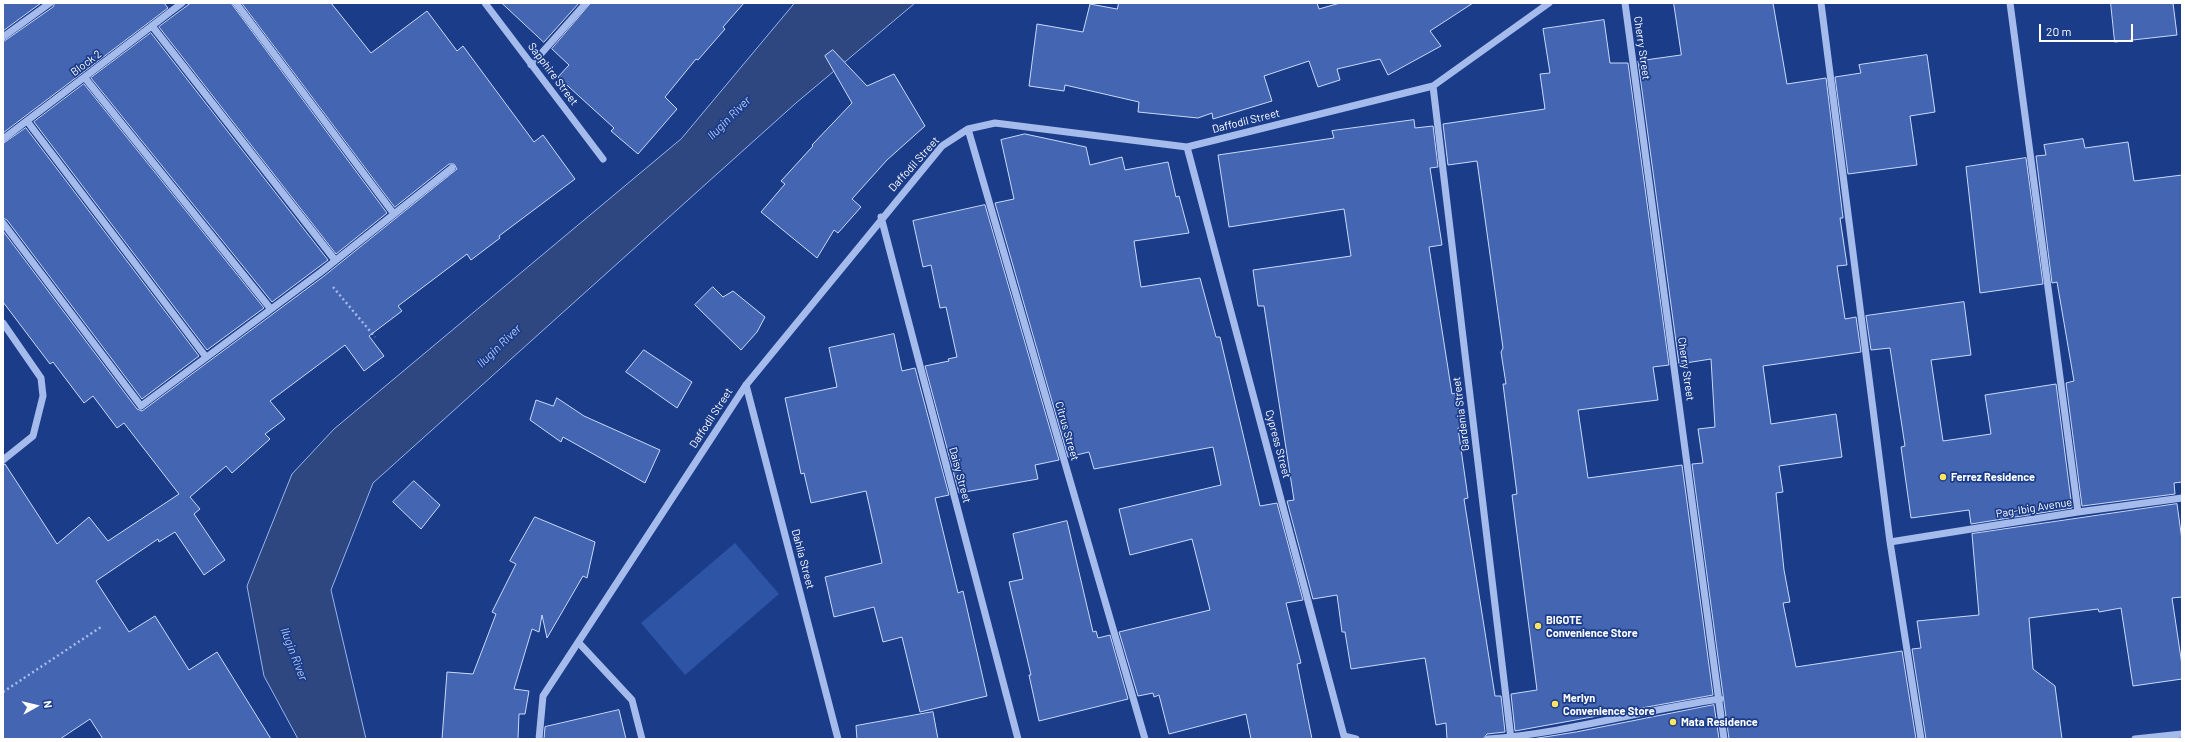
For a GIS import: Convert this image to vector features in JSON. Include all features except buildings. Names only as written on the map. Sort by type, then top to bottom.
[{"type":"street","points":[[3,37],[50,3]]},
{"type":"street","name":"Block 2","points":[[3,139],[182,3]]},
{"type":"street","points":[[236,3],[394,214]]},
{"type":"street","name":"Sapphire Street","points":[[485,3],[603,159]]},
{"type":"street","points":[[531,65],[586,3]]},
{"type":"street","name":"Daffodil Street","points":[[539,739],[543,696],[579,643],[746,384],[881,218],[942,146],[968,129],[994,123],[1187,147],[1433,86],[1549,3]]},
{"type":"street","name":"Cherry Street","points":[[1625,3],[1720,699],[1724,739]]},
{"type":"street","points":[[1821,3],[1890,542],[1922,739]]},
{"type":"street","points":[[2010,3],[2078,512]]},
{"type":"street","points":[[152,26],[335,260]]},
{"type":"street","points":[[85,78],[270,308]]},
{"type":"street","name":"Gardenia Street","points":[[1433,86],[1511,738]]},
{"type":"street","points":[[27,121],[206,358]]},
{"type":"street","name":"Citrus Street","points":[[968,129],[1145,739]]},
{"type":"street","name":"Cypress Street","points":[[1187,147],[1344,736],[1356,739]]},
{"type":"street","points":[[3,223],[142,406],[270,308],[321,272],[452,168]]},
{"type":"street","name":"Daisy Street","points":[[881,218],[1018,739]]},
{"type":"street","points":[[3,323],[41,378],[43,396],[33,436],[3,460]]},
{"type":"street","name":"Dahlia Street","points":[[746,384],[838,739]]},
{"type":"street","name":"Pag-Ibig Avenue","points":[[1890,542],[2078,512],[2182,498]]},
{"type":"street","points":[[579,643],[632,700],[642,739]]},
{"type":"street","points":[[1488,739],[1511,738],[1720,699]]},
{"type":"street","points":[[2135,739],[2182,734]]},
{"type":"path","points":[[321,272],[375,337]]},
{"type":"path","points":[[3,692],[101,627]]},
{"type":"shaded area","points":[[735,543],[779,594],[685,675],[641,623]]},
{"type":"water","name":"Ilugin River","points":[[795,3],[915,3],[796,103],[373,483],[331,590],[366,739],[298,739],[264,676],[247,586],[292,474],[334,429],[681,139]]},
{"type":"place","name":"Ferrez Residence","points":[[1943,477]]},
{"type":"place","name":"BIGOTE Convenience Store","points":[[1538,626]]},
{"type":"place","name":"Merlyn Convenience Store","points":[[1555,704]]},
{"type":"place","name":"Mata Residence","points":[[1673,722]]}]
